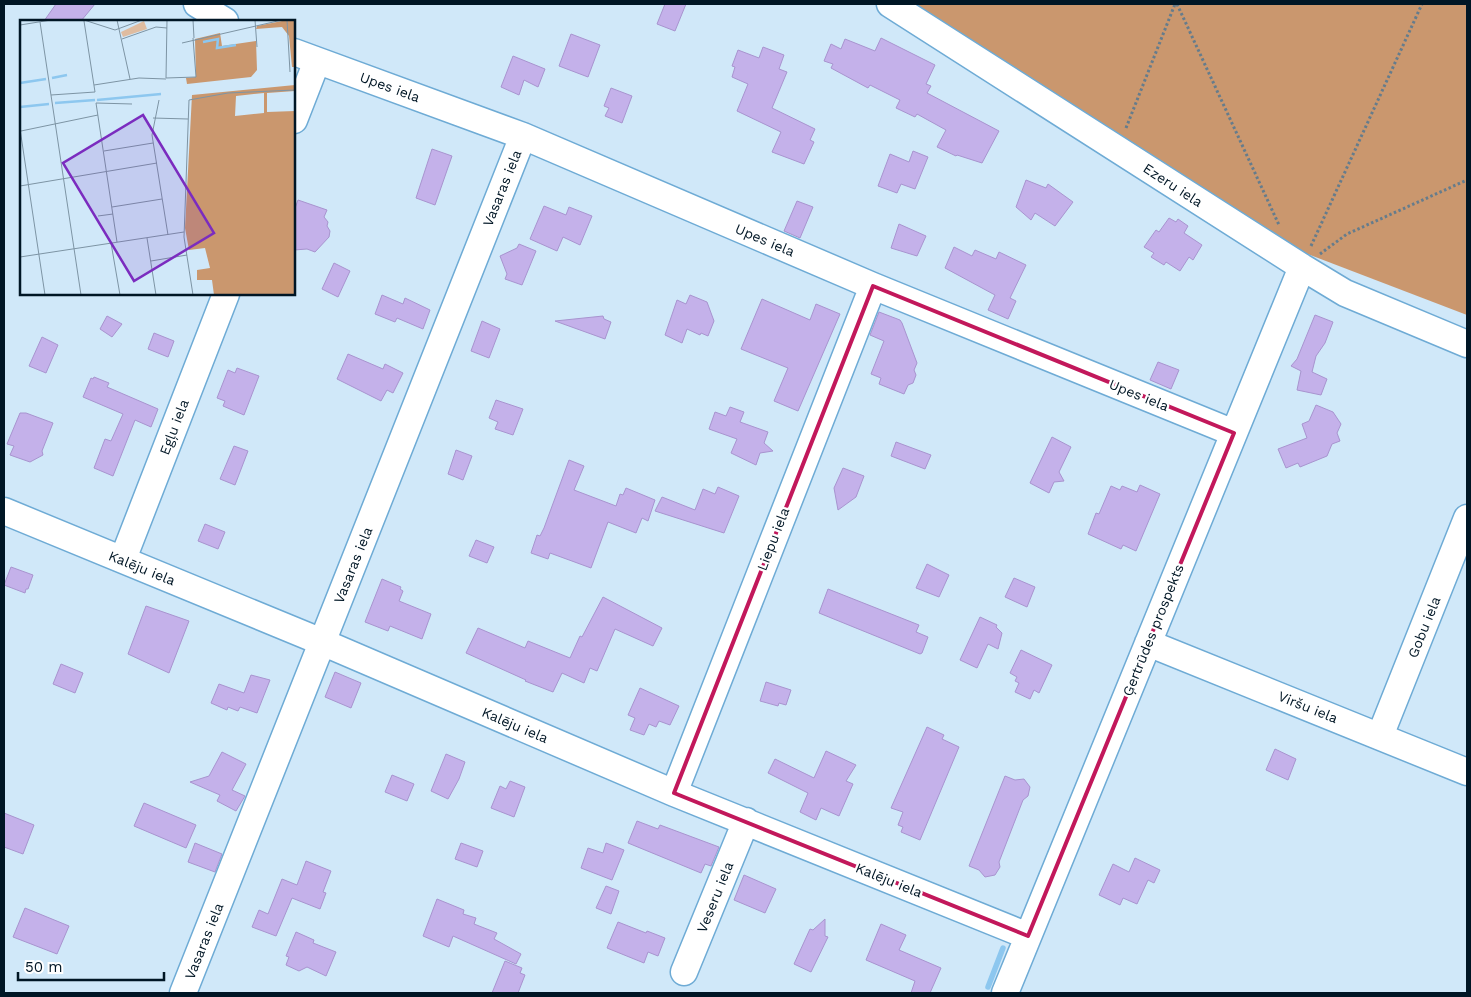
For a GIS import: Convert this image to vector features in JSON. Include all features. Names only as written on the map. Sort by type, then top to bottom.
[{"type":"street","points":[[197,4],[223,20]]},
{"type":"street","name":"Ezeru iela","points":[[890,4],[1302,268],[1345,293],[1467,344]]},
{"type":"street","points":[[295,114],[305,57]]},
{"type":"street","name":"Upes iela","points":[[305,57],[523,136],[873,286],[1234,433]]},
{"type":"street","name":"Vasaras iela","points":[[183,993],[523,136]]},
{"type":"street","name":"Ģertrūdes prospekts","points":[[1005,993],[1302,268]]},
{"type":"street","name":"Liepu iela","points":[[674,793],[873,286]]},
{"type":"street","name":"Egļu iela","points":[[123,560],[226,295]]},
{"type":"street","name":"Kalēju iela","points":[[4,511],[322,642],[674,793],[1028,936]]},
{"type":"street","name":"Gobu iela","points":[[1380,736],[1467,518]]},
{"type":"street","name":"Viršu iela","points":[[1148,643],[1467,772]]},
{"type":"street","name":"Veseru iela","points":[[684,972],[746,821]]},
{"type":"path","points":[[1118,150],[1176,4]]},
{"type":"path","points":[[1176,4],[1268,204],[1281,228]]},
{"type":"path","points":[[1302,268],[1422,4]]},
{"type":"path","points":[[1302,268],[1347,234],[1467,180]]},
{"type":"highlighted area","points":[[873,286],[1234,433],[1028,936],[674,793]]},
{"type":"shaded area","points":[[908,4],[1467,4],[1467,315],[1271,240]]},
{"type":"building","points":[[56,4],[95,4],[82,20],[45,20]]},
{"type":"building","points":[[665,4],[686,4],[675,31],[657,24]]},
{"type":"building","points":[[571,34],[600,45],[588,77],[559,66]]},
{"type":"building","points":[[881,38],[935,65],[926,84],[931,86],[927,93],[999,131],[982,163],[956,156],[937,147],[946,130],[917,114],[915,117],[896,108],[900,100],[870,85],[868,88],[831,68],[833,64],[824,61],[831,44],[841,49],[845,39],[875,51]]},
{"type":"building","points":[[763,47],[784,55],[779,69],[787,72],[772,108],[815,129],[810,140],[814,142],[804,164],[772,152],[781,132],[737,111],[748,84],[732,77],[735,67],[732,66],[738,50],[759,58]]},
{"type":"building","points":[[513,56],[545,69],[538,87],[524,80],[519,95],[501,87]]},
{"type":"building","points":[[611,88],[632,96],[622,123],[605,116],[609,108],[604,106]]},
{"type":"building","points":[[432,149],[452,156],[435,205],[416,198]]},
{"type":"building","points":[[913,151],[928,157],[915,189],[901,184],[897,193],[878,186],[890,154],[909,162]]},
{"type":"building","points":[[1026,180],[1046,188],[1048,184],[1073,202],[1055,226],[1035,213],[1031,220],[1016,207]]},
{"type":"building","points":[[298,200],[327,210],[324,217],[328,222],[329,237],[315,252],[307,249],[295,250],[295,208]]},
{"type":"building","points":[[797,201],[813,207],[800,238],[784,231]]},
{"type":"building","points":[[544,206],[566,215],[569,207],[592,216],[580,245],[563,237],[557,251],[530,239]]},
{"type":"building","points":[[1169,218],[1176,222],[1178,219],[1188,226],[1184,233],[1202,245],[1193,260],[1189,257],[1180,271],[1166,262],[1164,265],[1151,257],[1154,253],[1144,247],[1156,230],[1159,232]]},
{"type":"building","points":[[899,224],[926,236],[917,256],[891,248]]},
{"type":"building","points":[[519,244],[536,251],[522,285],[505,279],[507,274],[500,256],[517,248]]},
{"type":"building","points":[[954,247],[972,256],[975,250],[996,259],[999,252],[1026,265],[1010,298],[1016,301],[1008,319],[988,310],[995,295],[945,268]]},
{"type":"building","points":[[334,263],[350,271],[338,297],[322,289]]},
{"type":"building","points":[[382,295],[403,304],[405,298],[430,310],[423,329],[397,318],[395,322],[375,314]]},
{"type":"building","points":[[690,295],[707,302],[714,321],[708,336],[701,333],[700,335],[687,329],[682,343],[665,335],[677,300],[686,304]]},
{"type":"building","points":[[762,299],[810,320],[816,304],[840,314],[798,411],[774,401],[788,368],[741,349]]},
{"type":"building","points":[[879,312],[900,320],[917,363],[914,370],[916,375],[913,383],[908,385],[904,394],[879,384],[881,378],[871,374],[884,341],[870,335]]},
{"type":"building","points":[[1315,315],[1333,322],[1325,343],[1316,356],[1312,372],[1327,379],[1321,395],[1297,390],[1301,371],[1291,366],[1297,359]]},
{"type":"building","points":[[107,316],[122,324],[112,337],[100,329]]},
{"type":"building","points":[[603,316],[604,319],[611,322],[605,339],[555,321]]},
{"type":"building","points":[[482,321],[500,329],[489,358],[471,351]]},
{"type":"building","points":[[154,333],[174,341],[168,357],[148,349]]},
{"type":"building","points":[[42,337],[58,345],[46,373],[29,366]]},
{"type":"building","points":[[348,354],[383,369],[385,364],[403,373],[393,393],[387,390],[381,401],[337,379]]},
{"type":"building","points":[[1158,362],[1179,370],[1171,389],[1150,380]]},
{"type":"building","points":[[237,368],[259,376],[244,415],[223,406],[225,401],[217,398],[228,370],[235,373]]},
{"type":"building","points":[[94,377],[109,383],[107,387],[158,409],[151,427],[135,420],[113,476],[94,468],[105,439],[111,441],[123,414],[83,397],[91,378],[93,379]]},
{"type":"building","points":[[496,400],[523,409],[513,435],[495,429],[498,422],[489,418]]},
{"type":"building","points":[[1316,405],[1333,412],[1341,424],[1337,433],[1340,441],[1332,444],[1327,456],[1300,467],[1298,463],[1286,468],[1278,449],[1307,438],[1302,424],[1309,421]]},
{"type":"building","points":[[730,407],[744,412],[740,422],[768,432],[764,443],[773,451],[760,453],[756,465],[731,453],[737,439],[709,429],[715,412],[726,416]]},
{"type":"building","points":[[20,413],[26,413],[53,423],[42,451],[43,455],[30,462],[10,455],[14,446],[7,444]]},
{"type":"building","points":[[1052,437],[1071,447],[1059,472],[1064,481],[1054,482],[1049,493],[1030,483]]},
{"type":"building","points":[[896,442],[931,455],[925,469],[891,456]]},
{"type":"building","points":[[234,446],[248,451],[235,485],[220,479]]},
{"type":"building","points":[[456,450],[472,456],[463,480],[448,474]]},
{"type":"building","points":[[569,460],[584,466],[574,490],[616,506],[620,494],[623,495],[626,488],[655,500],[648,521],[642,518],[636,533],[608,522],[591,568],[550,553],[548,559],[531,553],[537,535],[540,536],[544,528]]},
{"type":"building","points":[[843,468],[864,476],[856,497],[838,510],[834,488]]},
{"type":"building","points":[[1140,485],[1160,494],[1136,551],[1123,545],[1121,549],[1088,534],[1096,513],[1099,514],[1111,486],[1120,490],[1122,486],[1137,492]]},
{"type":"building","points":[[718,487],[739,496],[724,533],[655,511],[662,497],[695,510],[703,489],[715,494]]},
{"type":"building","points":[[205,524],[225,532],[218,549],[198,541]]},
{"type":"building","points":[[476,540],[494,547],[487,563],[469,556]]},
{"type":"building","points":[[927,564],[949,575],[939,597],[916,588]]},
{"type":"building","points":[[11,567],[33,575],[25,593],[4,585]]},
{"type":"building","points":[[1014,578],[1035,587],[1027,607],[1005,597]]},
{"type":"building","points":[[382,579],[401,587],[400,589],[403,591],[399,601],[431,614],[422,639],[390,626],[388,631],[365,622]]},
{"type":"building","points":[[828,589],[919,625],[916,632],[928,637],[922,653],[920,654],[819,613]]},
{"type":"building","points":[[603,597],[662,628],[653,646],[615,629],[597,671],[590,668],[584,683],[562,673],[553,692],[466,653],[478,628],[525,648],[528,641],[570,658],[580,636],[582,637]]},
{"type":"building","points":[[146,606],[189,621],[169,673],[128,654]]},
{"type":"building","points":[[980,617],[997,625],[996,627],[1002,633],[998,649],[988,644],[977,668],[960,660]]},
{"type":"building","points":[[1021,650],[1052,665],[1039,693],[1034,690],[1030,699],[1015,692],[1019,683],[1015,681],[1017,677],[1010,673]]},
{"type":"building","points":[[61,664],[83,673],[75,693],[53,684]]},
{"type":"building","points":[[335,672],[361,683],[351,708],[325,697]]},
{"type":"building","points":[[251,675],[270,680],[257,713],[240,707],[238,711],[228,707],[227,710],[211,703],[219,684],[244,693]]},
{"type":"building","points":[[766,682],[791,690],[786,705],[779,703],[778,706],[760,701]]},
{"type":"building","points":[[640,688],[679,706],[670,725],[659,721],[656,727],[649,724],[644,735],[630,730],[635,718],[628,715]]},
{"type":"building","points":[[927,727],[944,735],[942,739],[959,747],[920,840],[901,832],[903,827],[898,825],[903,812],[891,808]]},
{"type":"building","points":[[1275,749],[1296,759],[1288,780],[1266,770]]},
{"type":"building","points":[[826,751],[856,765],[846,781],[853,784],[839,816],[821,808],[816,820],[800,812],[808,793],[768,773],[775,759],[814,778]]},
{"type":"building","points":[[222,752],[246,764],[232,790],[245,796],[236,811],[217,801],[220,795],[190,782],[209,776]]},
{"type":"building","points":[[446,754],[465,762],[459,779],[448,799],[431,791]]},
{"type":"building","points":[[392,775],[414,784],[407,801],[385,792]]},
{"type":"building","points":[[1005,776],[1015,780],[1024,779],[1030,787],[1028,796],[1023,800],[999,862],[1000,867],[995,875],[985,877],[979,870],[969,866]]},
{"type":"building","points":[[510,781],[525,787],[514,817],[491,808],[500,786],[506,789]]},
{"type":"building","points":[[144,803],[196,825],[186,848],[134,826]]},
{"type":"building","points":[[4,813],[34,825],[23,854],[4,847]]},
{"type":"building","points":[[637,821],[658,829],[660,825],[719,847],[711,866],[705,864],[701,873],[628,843]]},
{"type":"building","points":[[195,843],[222,854],[215,872],[188,862]]},
{"type":"building","points":[[461,843],[483,851],[477,867],[455,859]]},
{"type":"building","points":[[606,843],[624,850],[612,880],[581,868],[588,848],[603,853]]},
{"type":"building","points":[[1135,858],[1160,870],[1154,883],[1148,880],[1137,904],[1123,898],[1120,905],[1099,895],[1113,864],[1129,872]]},
{"type":"building","points":[[306,861],[331,871],[323,892],[326,893],[320,909],[292,898],[276,936],[252,927],[259,910],[268,914],[282,879],[297,885]]},
{"type":"building","points":[[744,875],[776,889],[765,913],[734,900]]},
{"type":"building","points":[[606,886],[619,891],[611,914],[596,908]]},
{"type":"building","points":[[437,899],[464,910],[463,914],[476,918],[474,924],[497,933],[494,939],[521,954],[516,964],[453,936],[449,947],[423,936]]},
{"type":"building","points":[[25,908],[69,926],[57,954],[13,937]]},
{"type":"building","points":[[825,919],[825,936],[828,937],[811,972],[794,964],[810,929],[813,930]]},
{"type":"building","points":[[618,922],[665,938],[658,956],[648,952],[644,963],[607,948]]},
{"type":"building","points":[[881,924],[906,935],[899,950],[941,968],[930,993],[911,993],[915,981],[866,960]]},
{"type":"building","points":[[296,932],[314,940],[313,943],[336,952],[326,976],[307,967],[299,971],[286,965],[289,957],[286,956]]},
{"type":"building","points":[[505,961],[522,968],[520,973],[525,975],[518,993],[492,993]]},
{"type":"waterway","points":[[988,987],[1003,948]]}]
